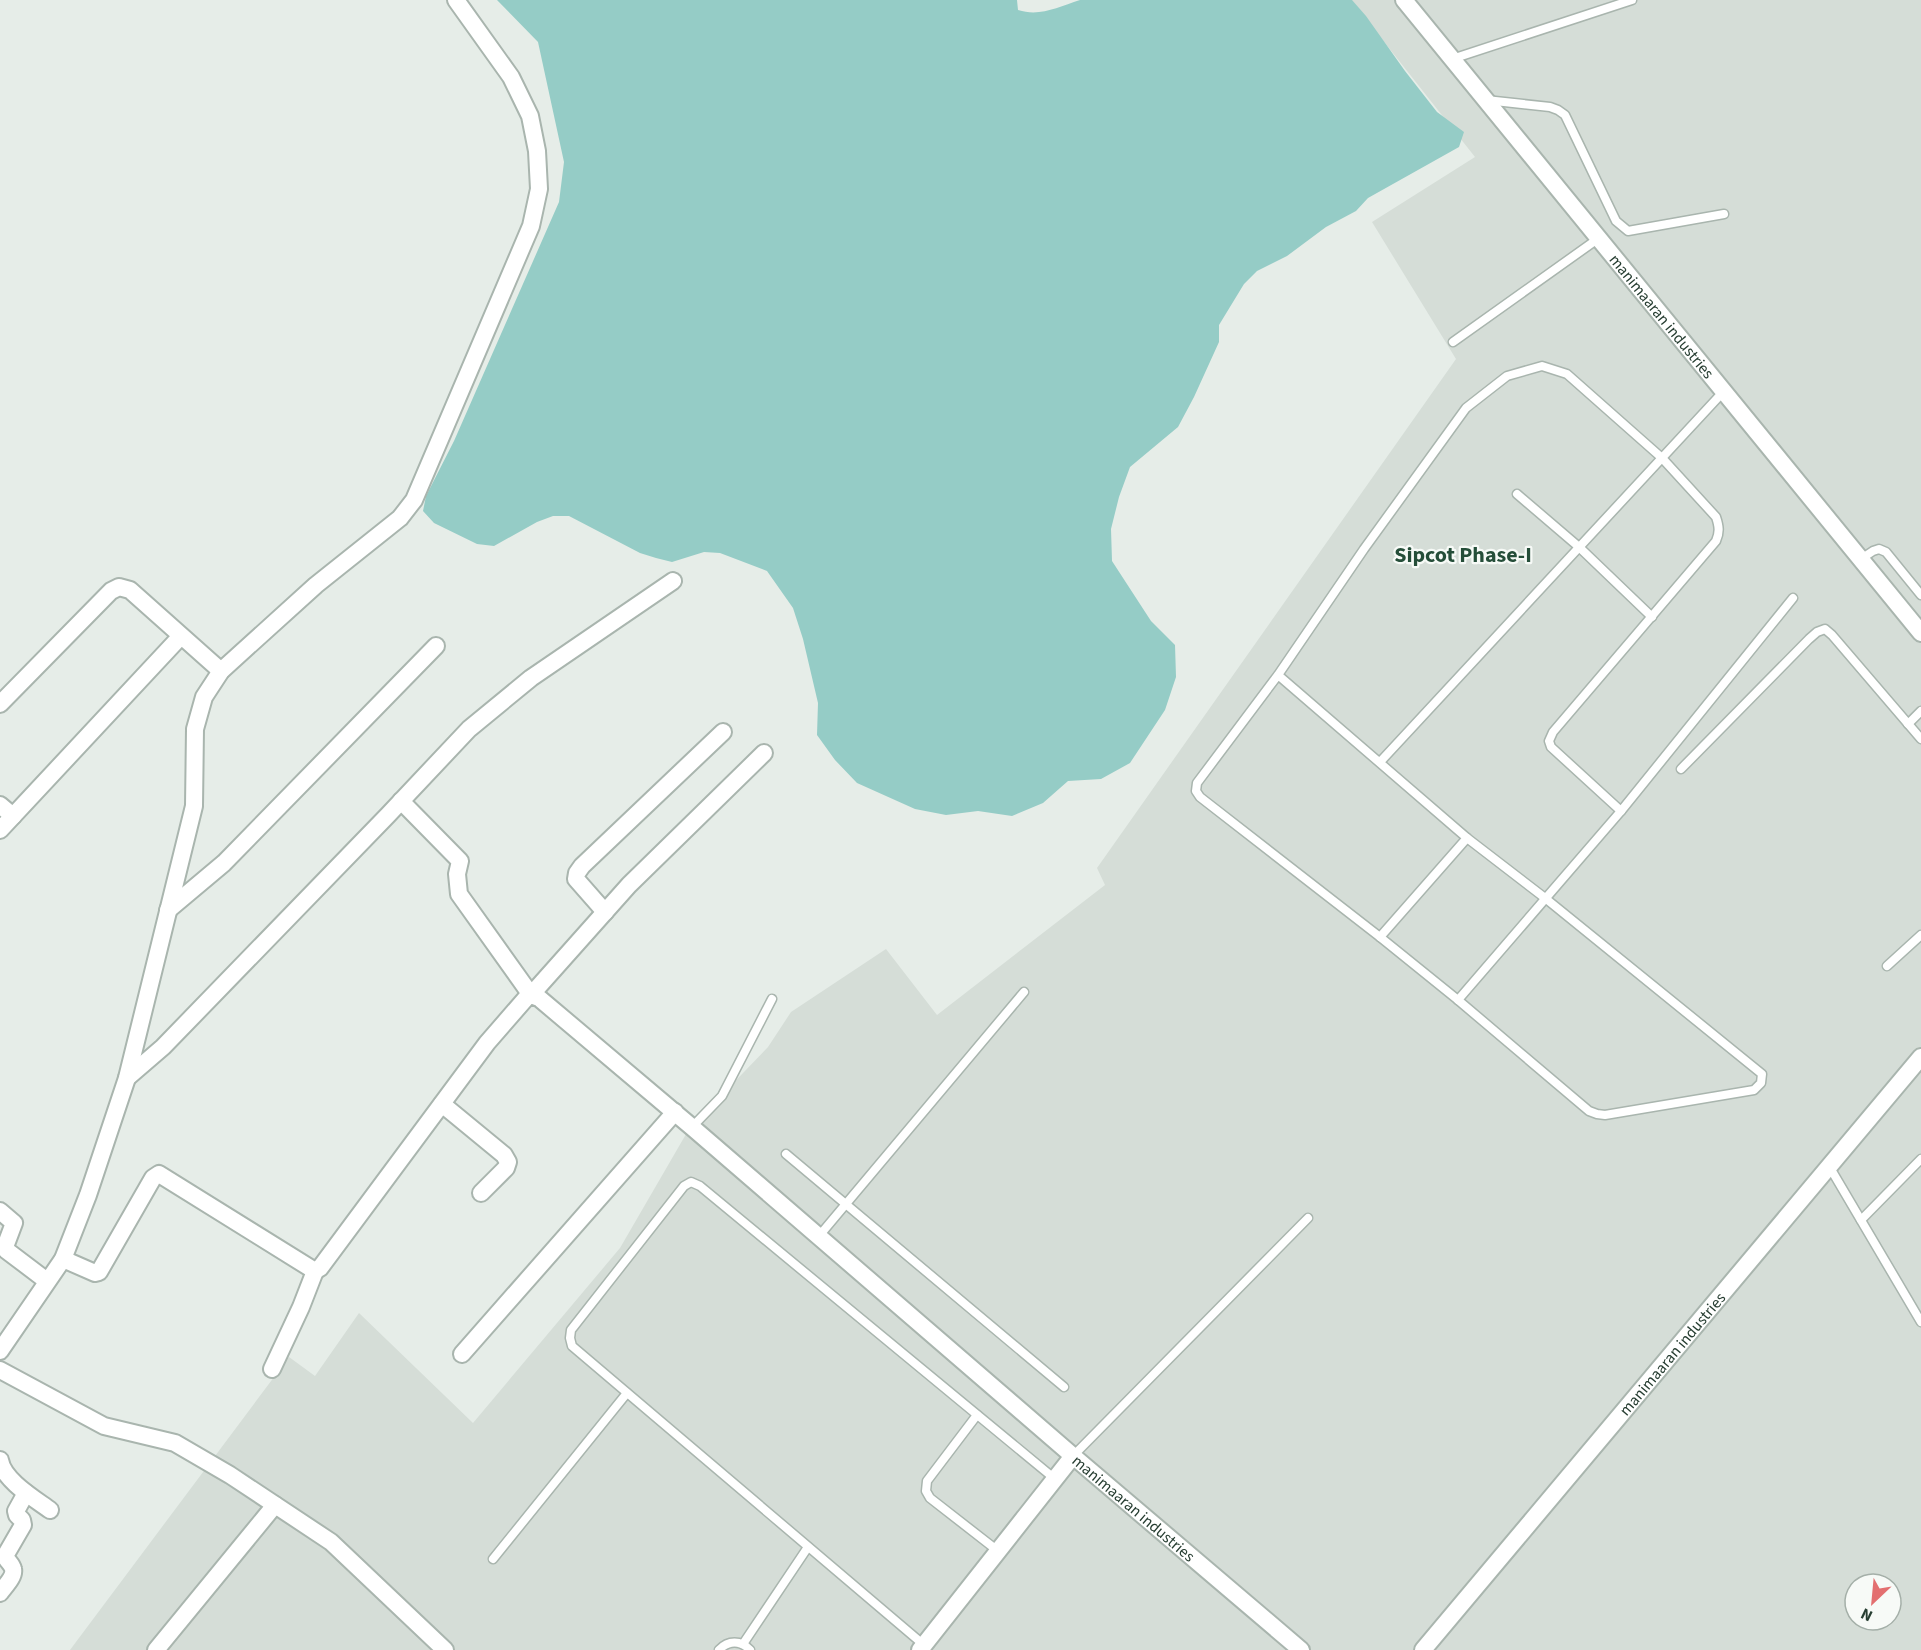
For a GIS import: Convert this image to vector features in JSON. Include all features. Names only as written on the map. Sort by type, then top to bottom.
[{"type":"street","points":[[0,1352],[63,1259],[88,1195],[127,1078],[194,806],[195,729],[204,697],[221,671],[316,585],[400,518],[414,500],[531,226],[539,189],[537,151],[530,116],[510,78],[456,0]]},
{"type":"street","name":"manimaaran industries","points":[[1404,0],[1921,633]]},
{"type":"street","points":[[127,1078],[163,1047],[469,729],[531,678],[674,581]]},
{"type":"street","points":[[0,704],[111,591],[119,587],[130,590],[221,671]]},
{"type":"street","points":[[0,830],[6,810],[181,636]]},
{"type":"street","points":[[168,910],[224,863],[436,646]]},
{"type":"street","points":[[605,912],[576,879],[577,873],[723,732]]},
{"type":"street","points":[[272,1369],[315,1271],[320,1268],[487,1043],[629,885],[764,753]]},
{"type":"street","points":[[401,801],[460,861],[457,873],[459,894],[531,995],[540,998],[675,1112],[1073,1456]]},
{"type":"street","name":"manimaaran industries","points":[[1423,1650],[1921,1057]]},
{"type":"street","points":[[441,1104],[504,1155],[508,1162],[506,1168],[481,1193]]},
{"type":"street","points":[[462,1354],[675,1112]]},
{"type":"street","points":[[63,1259],[95,1273],[99,1272],[153,1178],[159,1174],[315,1271]]},
{"type":"street","points":[[0,1211],[14,1223],[4,1247],[6,1250],[47,1281]]},
{"type":"street","points":[[0,1370],[104,1426],[175,1443],[275,1505],[331,1542],[445,1650]]},
{"type":"street","name":"manimaaran industries","points":[[922,1648],[1073,1456],[1301,1650]]},
{"type":"street","points":[[0,1460],[4,1473],[50,1510]]},
{"type":"street","points":[[0,1593],[14,1574],[5,1556],[22,1525],[22,1520],[16,1513],[26,1493]]},
{"type":"street","points":[[156,1650],[275,1505]]},
{"type":"lane","points":[[1452,59],[1616,2],[1632,0]]},
{"type":"lane","points":[[1486,100],[1550,107],[1565,116],[1616,221],[1628,231],[1725,214]]},
{"type":"lane","points":[[1453,342],[1599,238]]},
{"type":"lane","points":[[1278,675],[1467,838],[1545,898],[1762,1074],[1761,1083],[1754,1090],[1605,1115],[1589,1111],[1458,1000],[1200,797],[1196,791],[1197,783],[1278,675],[1364,549],[1466,408],[1508,376],[1542,366],[1568,374],[1662,458],[1716,517],[1719,526],[1716,541],[1553,732],[1551,747],[1621,811]]},
{"type":"lane","points":[[1380,762],[1724,391]]},
{"type":"lane","points":[[1517,494],[1652,616]]},
{"type":"lane","points":[[1861,559],[1880,549],[1886,552],[1921,595]]},
{"type":"lane","points":[[1458,1000],[1621,811],[1793,598]]},
{"type":"lane","points":[[1681,770],[1809,639],[1825,629],[1832,634],[1921,739]]},
{"type":"lane","points":[[1908,723],[1921,711]]},
{"type":"lane","points":[[1380,937],[1467,838]]},
{"type":"lane","points":[[1887,966],[1921,935]]},
{"type":"lane","points":[[819,1236],[1024,992]]},
{"type":"lane","points":[[692,1127],[722,1096],[772,999]]},
{"type":"lane","points":[[786,1154],[1064,1386]]},
{"type":"lane","points":[[1861,1220],[1921,1159]]},
{"type":"lane","points":[[1829,1166],[1921,1322]]},
{"type":"lane","points":[[922,1648],[808,1547],[572,1346],[571,1330],[684,1186],[691,1182],[700,1186],[1054,1479]]},
{"type":"lane","points":[[1073,1456],[1308,1218]]},
{"type":"lane","points":[[493,1559],[627,1393]]},
{"type":"lane","points":[[977,1415],[925,1486],[930,1498],[998,1551]]},
{"type":"lane","points":[[719,1650],[729,1642],[746,1647],[808,1547]]},
{"type":"shaded area","points":[[1351,0],[1921,0],[1921,1650],[70,1650],[289,1357],[315,1376],[359,1313],[473,1423],[620,1248],[689,1129],[768,1047],[791,1012],[886,949],[937,1015],[1105,885],[1097,868],[1456,359],[1372,222],[1475,157]]},
{"type":"water","points":[[497,0],[1017,0],[1018,10],[1034,12],[1049,10],[1080,0],[1352,0],[1437,112],[1464,132],[1459,147],[1368,198],[1356,211],[1326,227],[1287,256],[1257,271],[1244,284],[1219,325],[1219,342],[1178,427],[1130,467],[1111,529],[1112,561],[1151,621],[1175,645],[1176,677],[1165,710],[1130,763],[1101,779],[1068,781],[1043,803],[1012,816],[978,811],[946,815],[915,809],[857,783],[835,760],[817,735],[818,703],[803,639],[793,608],[767,571],[720,553],[704,552],[672,562],[656,558],[640,553],[569,516],[553,516],[537,522],[494,546],[477,544],[434,523],[423,511],[426,496],[454,441],[559,202],[564,162],[538,42]]},
{"type":"district","name":"Sipcot Phase-I","points":[[1463,554]]}]
